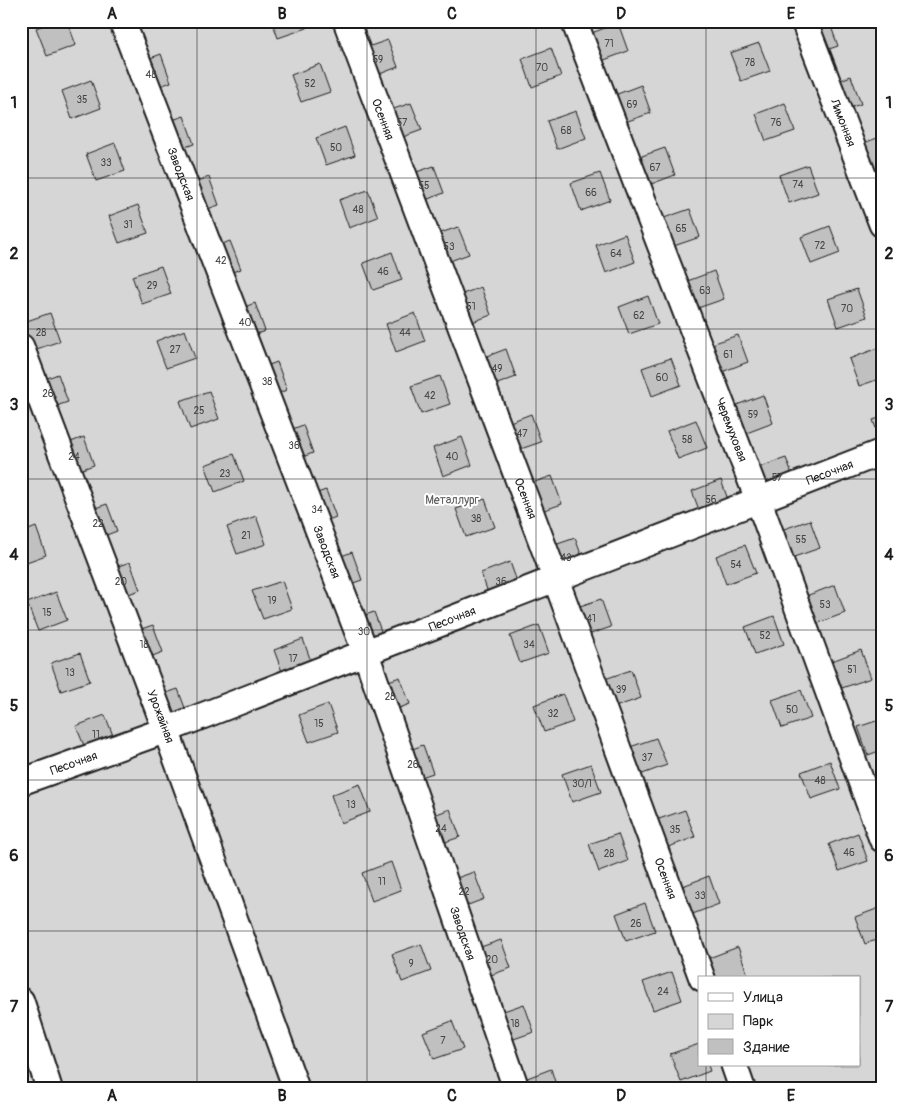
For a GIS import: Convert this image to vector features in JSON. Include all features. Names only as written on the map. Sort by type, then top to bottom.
[{"type":"street","name":"Заводская","points":[[122,21],[365,651],[516,1088]]},
{"type":"street","name":"Осенняя","points":[[346,21],[555,577],[701,976]]},
{"type":"street","name":"Черемуховая","points":[[574,21],[758,499],[882,839]]},
{"type":"street","name":"Лимонная","points":[[804,21],[882,224]]},
{"type":"street","name":"Урожайная","points":[[21,347],[166,730],[296,1088]]},
{"type":"street","name":"Песочная","points":[[21,782],[166,730],[555,577],[882,452]]},
{"type":"street","points":[[21,1001],[49,1088]]},
{"type":"street","points":[[734,1066],[742,1088]]},
{"type":"green space","name":"Металлург","points":[[21,21],[882,21],[882,1088],[21,1088]]},
{"type":"building","points":[[55,21],[67,21],[76,45],[47,56],[36,28]]},
{"type":"building","points":[[272,21],[305,21],[307,28],[278,38]]},
{"type":"building","points":[[509,21],[522,21],[511,25]]},
{"type":"building","points":[[818,21],[829,21],[838,46],[809,56],[799,28]]},
{"type":"building","points":[[618,23],[628,51],[599,62],[589,34]]},
{"type":"building","points":[[388,40],[398,67],[369,78],[359,50]]},
{"type":"building","points":[[759,43],[770,71],[741,81],[730,53]]},
{"type":"building","points":[[551,48],[561,76],[532,87],[522,59]]},
{"type":"building","points":[[161,54],[171,82],[142,93],[132,65]]},
{"type":"building","points":[[320,64],[330,92],[301,102],[291,75]]},
{"type":"building","points":[[851,76],[861,104],[832,114],[822,87]]},
{"type":"building","points":[[91,80],[101,108],[72,119],[62,91]]},
{"type":"building","points":[[641,85],[651,113],[622,123],[612,96]]},
{"type":"building","points":[[411,103],[422,130],[392,141],[382,113]]},
{"type":"building","points":[[785,103],[795,131],[766,141],[756,114]]},
{"type":"building","points":[[576,111],[586,138],[557,149],[547,121]]},
{"type":"building","points":[[184,116],[194,144],[165,154],[155,126]]},
{"type":"building","points":[[345,127],[355,155],[326,165],[316,138]]},
{"type":"building","points":[[877,138],[882,152],[882,168],[858,176],[848,149]]},
{"type":"building","points":[[115,143],[125,171],[96,181],[86,154]]},
{"type":"building","points":[[665,148],[675,175],[646,186],[636,158]]},
{"type":"building","points":[[808,165],[818,193],[789,203],[779,175]]},
{"type":"building","points":[[434,166],[444,193],[415,204],[405,176]]},
{"type":"building","points":[[600,173],[610,200],[581,211],[571,183]]},
{"type":"building","points":[[209,177],[219,205],[190,215],[180,188]]},
{"type":"building","points":[[368,190],[378,217],[349,228],[339,200]]},
{"type":"building","points":[[138,205],[148,233],[119,243],[109,216]]},
{"type":"building","points":[[690,209],[700,237],[671,247],[661,219]]},
{"type":"building","points":[[830,226],[840,253],[811,264],[801,237]]},
{"type":"building","points":[[458,227],[469,254],[439,265],[429,237]]},
{"type":"building","points":[[625,234],[635,262],[606,273],[596,245]]},
{"type":"building","points":[[230,241],[241,269],[212,279],[202,252]]},
{"type":"building","points":[[392,252],[402,280],[373,290],[363,263]]},
{"type":"building","points":[[161,266],[171,294],[142,304],[132,276]]},
{"type":"building","points":[[714,271],[724,299],[695,309],[685,282]]},
{"type":"building","points":[[481,287],[491,315],[462,326],[452,298]]},
{"type":"building","points":[[857,289],[867,317],[838,327],[828,299]]},
{"type":"building","points":[[648,296],[658,324],[629,334],[619,307]]},
{"type":"building","points":[[255,303],[265,331],[236,341],[226,314]]},
{"type":"building","points":[[50,313],[60,341],[31,351],[21,323]]},
{"type":"building","points":[[415,313],[425,341],[396,352],[386,324]]},
{"type":"building","points":[[185,330],[195,358],[166,368],[156,341]]},
{"type":"building","points":[[738,335],[748,362],[719,373],[709,345]]},
{"type":"building","points":[[878,348],[882,359],[882,378],[859,386],[849,359]]},
{"type":"building","points":[[506,349],[516,377],[487,388],[477,360]]},
{"type":"building","points":[[671,358],[681,385],[652,396],[642,368]]},
{"type":"building","points":[[277,362],[287,390],[258,400],[248,373]]},
{"type":"building","points":[[58,374],[68,402],[39,412],[29,385]]},
{"type":"building","points":[[440,376],[450,404],[421,414],[411,386]]},
{"type":"building","points":[[209,391],[219,419],[190,429],[180,401]]},
{"type":"building","points":[[763,395],[773,423],[744,434],[734,406]]},
{"type":"building","points":[[531,414],[541,442],[512,452],[502,425]]},
{"type":"building","points":[[882,417],[882,445],[873,420]]},
{"type":"building","points":[[696,420],[707,448],[678,459],[667,431]]},
{"type":"building","points":[[303,425],[313,453],[284,464],[274,436]]},
{"type":"building","points":[[84,437],[94,465],[65,475],[55,448]]},
{"type":"building","points":[[462,437],[472,465],[443,476],[433,448]]},
{"type":"building","points":[[234,454],[244,481],[215,492],[205,465]]},
{"type":"building","points":[[786,458],[796,485],[767,496],[757,468]]},
{"type":"building","points":[[552,476],[562,504],[533,514],[523,486]]},
{"type":"building","points":[[721,480],[731,508],[702,518],[692,491]]},
{"type":"building","points":[[326,490],[336,517],[307,528],[297,500]]},
{"type":"building","points":[[485,499],[495,527],[466,537],[456,509]]},
{"type":"building","points":[[107,504],[117,531],[88,542],[78,514]]},
{"type":"building","points":[[256,516],[266,544],[237,554],[227,527]]},
{"type":"building","points":[[810,520],[820,548],[791,558],[781,530]]},
{"type":"building","points":[[36,527],[46,555],[21,564],[21,533]]},
{"type":"building","points":[[575,538],[585,565],[556,576],[546,548]]},
{"type":"building","points":[[745,545],[756,573],[726,584],[716,556]]},
{"type":"building","points":[[352,552],[362,580],[333,590],[323,563]]},
{"type":"building","points":[[130,562],[140,590],[111,600],[101,572]]},
{"type":"building","points":[[510,562],[520,590],[491,601],[481,573]]},
{"type":"building","points":[[282,581],[292,609],[263,619],[252,591]]},
{"type":"building","points":[[835,585],[845,613],[816,624],[806,596]]},
{"type":"building","points":[[56,592],[67,620],[38,631],[27,603]]},
{"type":"building","points":[[601,599],[611,627],[582,637],[571,609]]},
{"type":"building","points":[[374,612],[384,639],[355,650],[345,622]]},
{"type":"building","points":[[774,616],[784,644],[755,654],[745,627]]},
{"type":"building","points":[[153,625],[163,652],[134,663],[124,635]]},
{"type":"building","points":[[539,625],[549,653],[520,663],[510,636]]},
{"type":"building","points":[[303,639],[313,667],[284,677],[274,650]]},
{"type":"building","points":[[861,650],[871,678],[842,688],[832,661]]},
{"type":"building","points":[[80,653],[90,681],[61,691],[51,663]]},
{"type":"building","points":[[631,670],[641,698],[612,708],[602,680]]},
{"type":"building","points":[[400,677],[410,704],[381,715],[371,687]]},
{"type":"building","points":[[178,689],[188,716],[159,727],[149,699]]},
{"type":"building","points":[[801,690],[811,718],[782,728],[772,700]]},
{"type":"building","points":[[563,694],[573,722],[544,732],[534,705]]},
{"type":"building","points":[[328,704],[338,732],[309,742],[299,715]]},
{"type":"building","points":[[105,715],[116,743],[87,753],[76,726]]},
{"type":"building","points":[[882,719],[882,750],[868,755],[858,727]]},
{"type":"building","points":[[656,738],[667,765],[637,776],[627,748]]},
{"type":"building","points":[[423,745],[433,773],[404,783],[394,756]]},
{"type":"building","points":[[830,761],[840,789],[811,799],[801,772]]},
{"type":"building","points":[[591,764],[601,792],[572,802],[562,774]]},
{"type":"building","points":[[360,784],[370,812],[341,823],[331,795]]},
{"type":"building","points":[[450,809],[460,837],[431,847],[421,820]]},
{"type":"building","points":[[685,810],[695,837],[666,848],[656,820]]},
{"type":"building","points":[[858,833],[868,861],[839,871],[829,844]]},
{"type":"building","points":[[618,834],[628,861],[599,872],[589,844]]},
{"type":"building","points":[[391,862],[401,890],[372,901],[362,873]]},
{"type":"building","points":[[474,872],[484,899],[455,910],[445,882]]},
{"type":"building","points":[[709,876],[719,904],[690,915],[680,887]]},
{"type":"building","points":[[645,903],[655,931],[626,941],[616,914]]},
{"type":"building","points":[[882,907],[882,938],[865,944],[855,917]]},
{"type":"building","points":[[501,940],[511,968],[482,978],[472,950]]},
{"type":"building","points":[[421,944],[431,971],[402,982],[392,954]]},
{"type":"building","points":[[738,947],[748,975],[715,976],[709,958]]},
{"type":"building","points":[[672,972],[682,1000],[653,1010],[643,982]]},
{"type":"building","points":[[524,1004],[534,1032],[505,1042],[495,1014]]},
{"type":"building","points":[[452,1021],[463,1049],[434,1059],[423,1032]]},
{"type":"building","points":[[698,1044],[698,1066],[708,1066],[710,1071],[681,1082],[670,1054]]},
{"type":"building","points":[[551,1069],[557,1088],[525,1088],[522,1080]]}]
